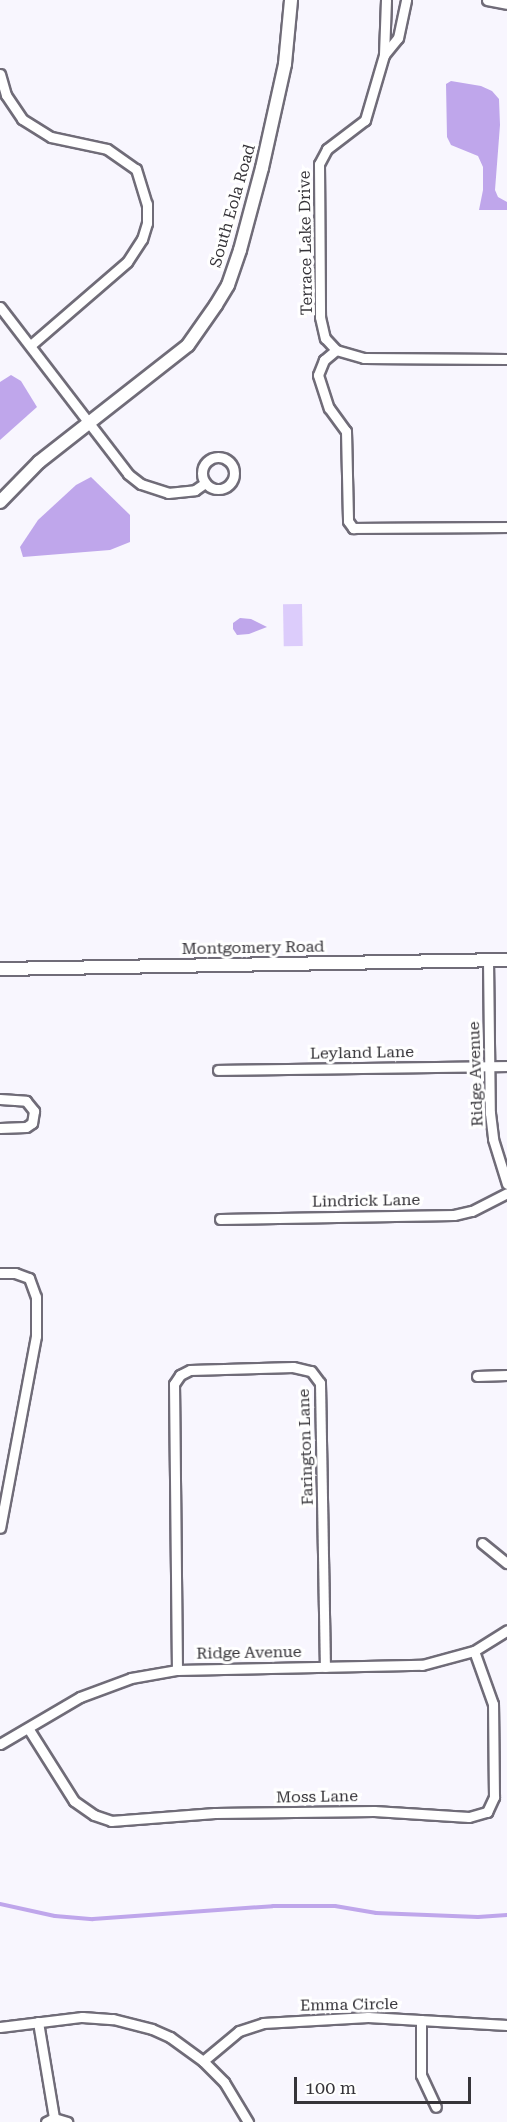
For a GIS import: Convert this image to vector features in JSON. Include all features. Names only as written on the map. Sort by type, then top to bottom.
[{"type":"street","name":"South Eola Road","points":[[0,502],[32,468],[188,345],[228,285],[248,222],[279,98],[285,64],[291,0]]},
{"type":"street","name":"Terrace Lake Drive","points":[[336,350],[325,338],[320,317],[320,164],[327,149],[365,120],[384,56],[386,0]]},
{"type":"street","name":"Terrace Lake Drive","points":[[384,56],[398,38],[406,0]]},
{"type":"street","points":[[488,0],[507,4]]},
{"type":"street","points":[[0,74],[6,95],[22,119],[51,137],[107,149],[136,168],[147,204],[147,224],[142,239],[127,262],[31,345]]},
{"type":"street","points":[[0,307],[128,474],[141,484],[168,494],[195,490],[205,483]]},
{"type":"street","points":[[507,359],[364,358],[336,350],[324,360],[318,375],[329,408],[346,431],[348,521],[353,528],[507,527]]},
{"type":"street","name":"Ridge Avenue","points":[[488,960],[493,1139],[507,1184]]},
{"type":"street","name":"Montgomery Road","points":[[0,969],[507,960]]},
{"type":"street","name":"Leyland Lane","points":[[218,1070],[507,1066]]},
{"type":"street","points":[[0,1099],[26,1101],[34,1111],[32,1123],[26,1127],[0,1128]]},
{"type":"street","name":"Lindrick Lane","points":[[220,1219],[454,1215],[472,1211],[507,1193]]},
{"type":"street","points":[[0,1273],[15,1273],[29,1278],[36,1297],[34,1356],[0,1528]]},
{"type":"street","name":"Farington Lane","points":[[177,1670],[174,1384],[180,1376],[190,1370],[281,1367],[311,1371],[320,1383],[325,1667]]},
{"type":"street","points":[[477,1376],[507,1375]]},
{"type":"street","points":[[482,1544],[507,1563]]},
{"type":"street","name":"Ridge Avenue","points":[[0,1744],[80,1697],[131,1678],[177,1670],[422,1665],[474,1651],[507,1630]]},
{"type":"street","name":"Moss Lane","points":[[28,1728],[74,1801],[94,1815],[111,1821],[215,1814],[374,1811],[469,1817],[487,1812],[494,1797],[492,1698],[474,1651]]},
{"type":"street","points":[[0,2027],[88,2017],[134,2023],[170,2037],[203,2061],[224,2082],[248,2122]]},
{"type":"street","name":"Emma Circle","points":[[203,2061],[239,2031],[263,2023],[339,2017],[507,2025]]},
{"type":"street","points":[[421,2020],[421,2075],[436,2107]]},
{"type":"street","points":[[38,2022],[50,2120],[67,2122]]},
{"type":"shaded area","points":[[451,81],[481,86],[492,91],[499,99],[500,125],[495,190],[498,197],[507,202],[507,210],[479,210],[483,190],[483,167],[478,156],[451,145],[447,137],[446,84]]},
{"type":"shaded area","points":[[11,375],[21,381],[37,407],[0,440],[0,382]]},
{"type":"shaded area","points":[[91,477],[130,515],[130,542],[110,550],[23,557],[20,547],[38,520],[76,485]]},
{"type":"shaded area","points":[[283,604],[302,604],[303,646],[284,646]]},
{"type":"shaded area","points":[[240,618],[251,619],[267,627],[249,634],[237,635],[233,629],[233,623]]},
{"type":"waterway","points":[[0,1904],[55,1916],[93,1919],[273,1906],[335,1906],[376,1913],[478,1917],[507,1915]]}]
